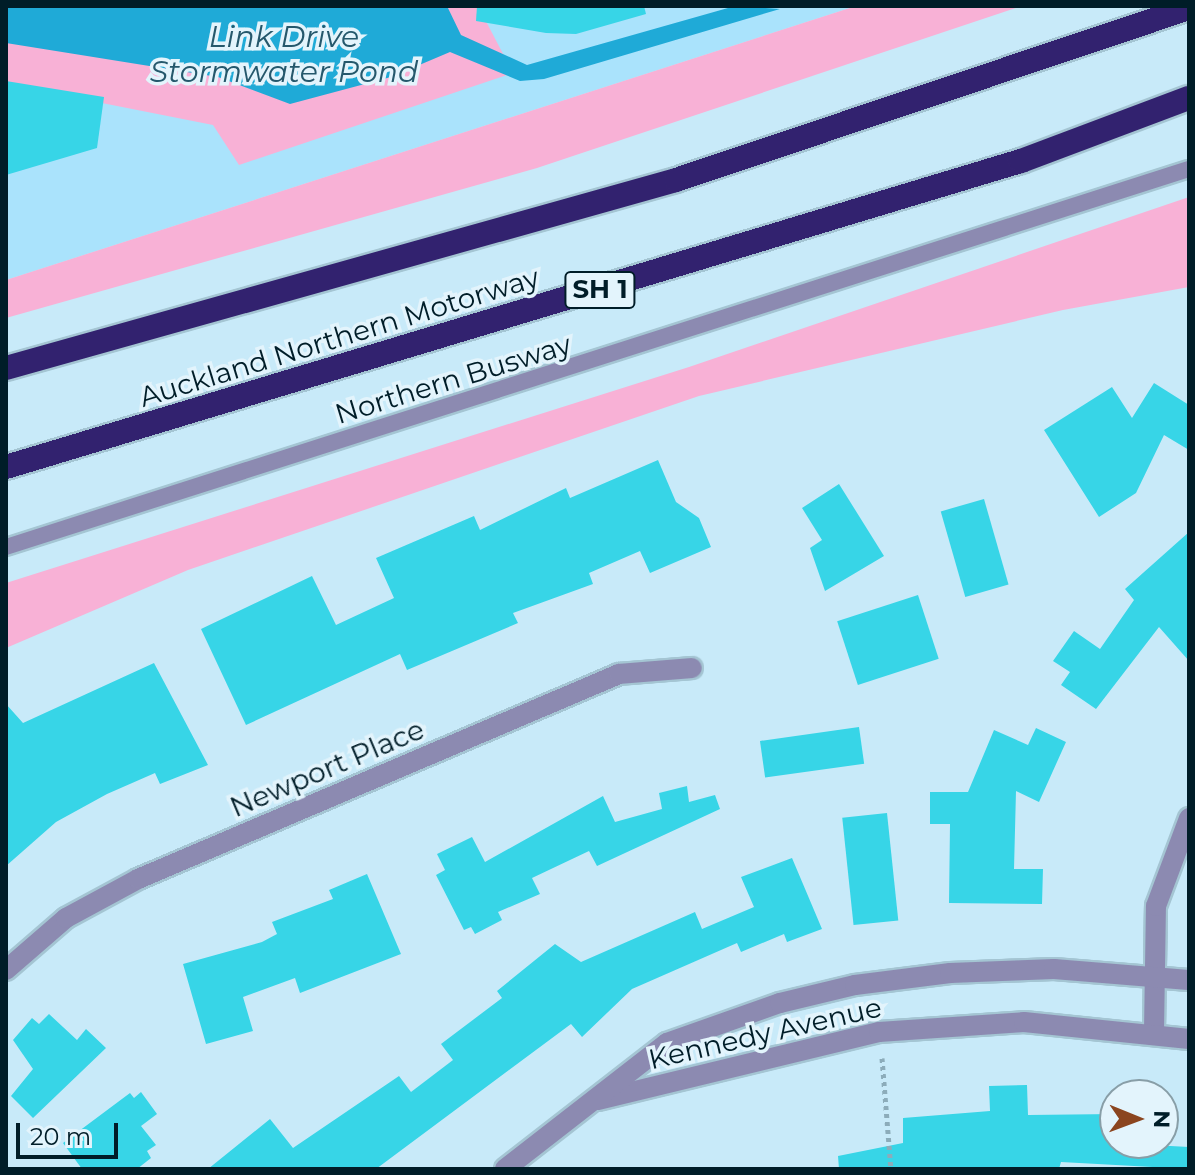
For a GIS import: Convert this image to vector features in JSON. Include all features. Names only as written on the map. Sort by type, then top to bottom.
[{"type":"highway","name":"Auckland Northern Motorway","points":[[6,368],[676,180],[1189,8]]},
{"type":"highway","name":"Auckland Northern Motorway","points":[[6,467],[1006,165],[1189,98]]},
{"type":"street","name":"Newport Place","points":[[6,970],[66,918],[117,888],[619,674],[692,668]]},
{"type":"street","points":[[1154,1031],[1156,906],[1189,818]]},
{"type":"street","name":"Kennedy Avenue","points":[[505,1169],[667,1043],[855,985],[980,972],[1155,973],[1189,980]]},
{"type":"street","name":"Kennedy Avenue","points":[[594,1101],[879,1032],[1024,1022],[1154,1031],[1189,1039]]},
{"type":"lane","name":"Northern Busway","points":[[6,547],[1189,169]]},
{"type":"path","points":[[882,1057],[891,1169]]},
{"type":"shaded area","points":[[6,6],[856,6],[6,280]]},
{"type":"shaded area","points":[[6,6],[478,6],[513,73],[239,165],[213,125],[6,84]]},
{"type":"shaded area","points":[[856,6],[1022,6],[537,168],[6,318],[6,280]]},
{"type":"shaded area","points":[[1189,197],[1189,287],[1063,310],[699,396],[188,570],[6,648],[6,583],[689,367]]},
{"type":"water","name":"Link Drive Stormwater Pond","points":[[6,6],[447,6],[461,35],[527,65],[735,6],[780,9],[544,79],[520,81],[450,52],[391,77],[290,104],[218,77],[6,43]]},
{"type":"building","points":[[477,6],[644,6],[646,14],[576,34],[546,33],[476,21]]},
{"type":"building","points":[[6,81],[104,97],[97,148],[6,175]]},
{"type":"building","points":[[1154,383],[1189,405],[1189,450],[1164,435],[1136,493],[1099,517],[1044,430],[1112,387],[1132,418]]},
{"type":"building","points":[[658,460],[676,502],[699,518],[711,547],[650,573],[640,551],[589,573],[593,584],[513,613],[518,623],[407,670],[400,654],[246,725],[201,629],[312,576],[336,625],[394,598],[376,558],[474,516],[480,530],[566,488],[570,498]]},
{"type":"building","points":[[839,484],[884,556],[825,591],[810,548],[822,540],[802,508]]},
{"type":"building","points":[[984,499],[1009,585],[965,597],[941,511]]},
{"type":"building","points":[[1189,532],[1189,661],[1159,627],[1096,709],[1061,685],[1070,672],[1053,661],[1074,631],[1100,649],[1134,600],[1125,589]]},
{"type":"building","points":[[918,595],[939,659],[858,685],[837,621]]},
{"type":"building","points":[[154,663],[208,765],[160,784],[155,773],[107,794],[56,822],[6,866],[6,704],[23,723]]},
{"type":"building","points":[[859,727],[864,764],[765,778],[760,741]]},
{"type":"building","points":[[1036,728],[1066,742],[1039,802],[1016,791],[1014,869],[1043,869],[1042,904],[949,903],[950,824],[930,824],[930,792],[968,792],[994,730],[1028,745]]},
{"type":"building","points":[[687,786],[689,802],[715,795],[720,809],[597,866],[589,851],[532,878],[540,894],[498,912],[502,920],[475,934],[471,927],[464,930],[436,875],[445,870],[437,854],[472,837],[485,862],[603,796],[615,822],[662,809],[659,793]]},
{"type":"building","points":[[887,813],[898,920],[854,925],[842,818]]},
{"type":"building","points":[[792,858],[822,929],[787,942],[784,934],[741,952],[737,943],[632,989],[582,1037],[571,1024],[376,1169],[208,1169],[270,1119],[293,1148],[399,1076],[411,1092],[453,1060],[441,1044],[502,998],[497,991],[555,944],[581,962],[695,912],[702,929],[754,907],[741,877]]},
{"type":"building","points":[[367,874],[401,954],[300,993],[295,978],[243,997],[253,1031],[206,1044],[183,964],[262,942],[277,934],[272,922],[333,899],[329,890]]},
{"type":"building","points":[[49,1014],[77,1040],[86,1029],[106,1048],[33,1118],[11,1096],[33,1069],[13,1040],[32,1018],[39,1024]]},
{"type":"building","points":[[1027,1085],[1028,1115],[1099,1114],[1099,1159],[1179,1159],[1179,1146],[1189,1147],[1189,1169],[1061,1162],[1059,1169],[839,1169],[838,1156],[903,1143],[903,1118],[990,1111],[989,1086]]},
{"type":"building","points":[[141,1092],[157,1114],[141,1126],[156,1145],[147,1151],[151,1158],[137,1169],[82,1169],[63,1143],[130,1093],[134,1098]]}]
